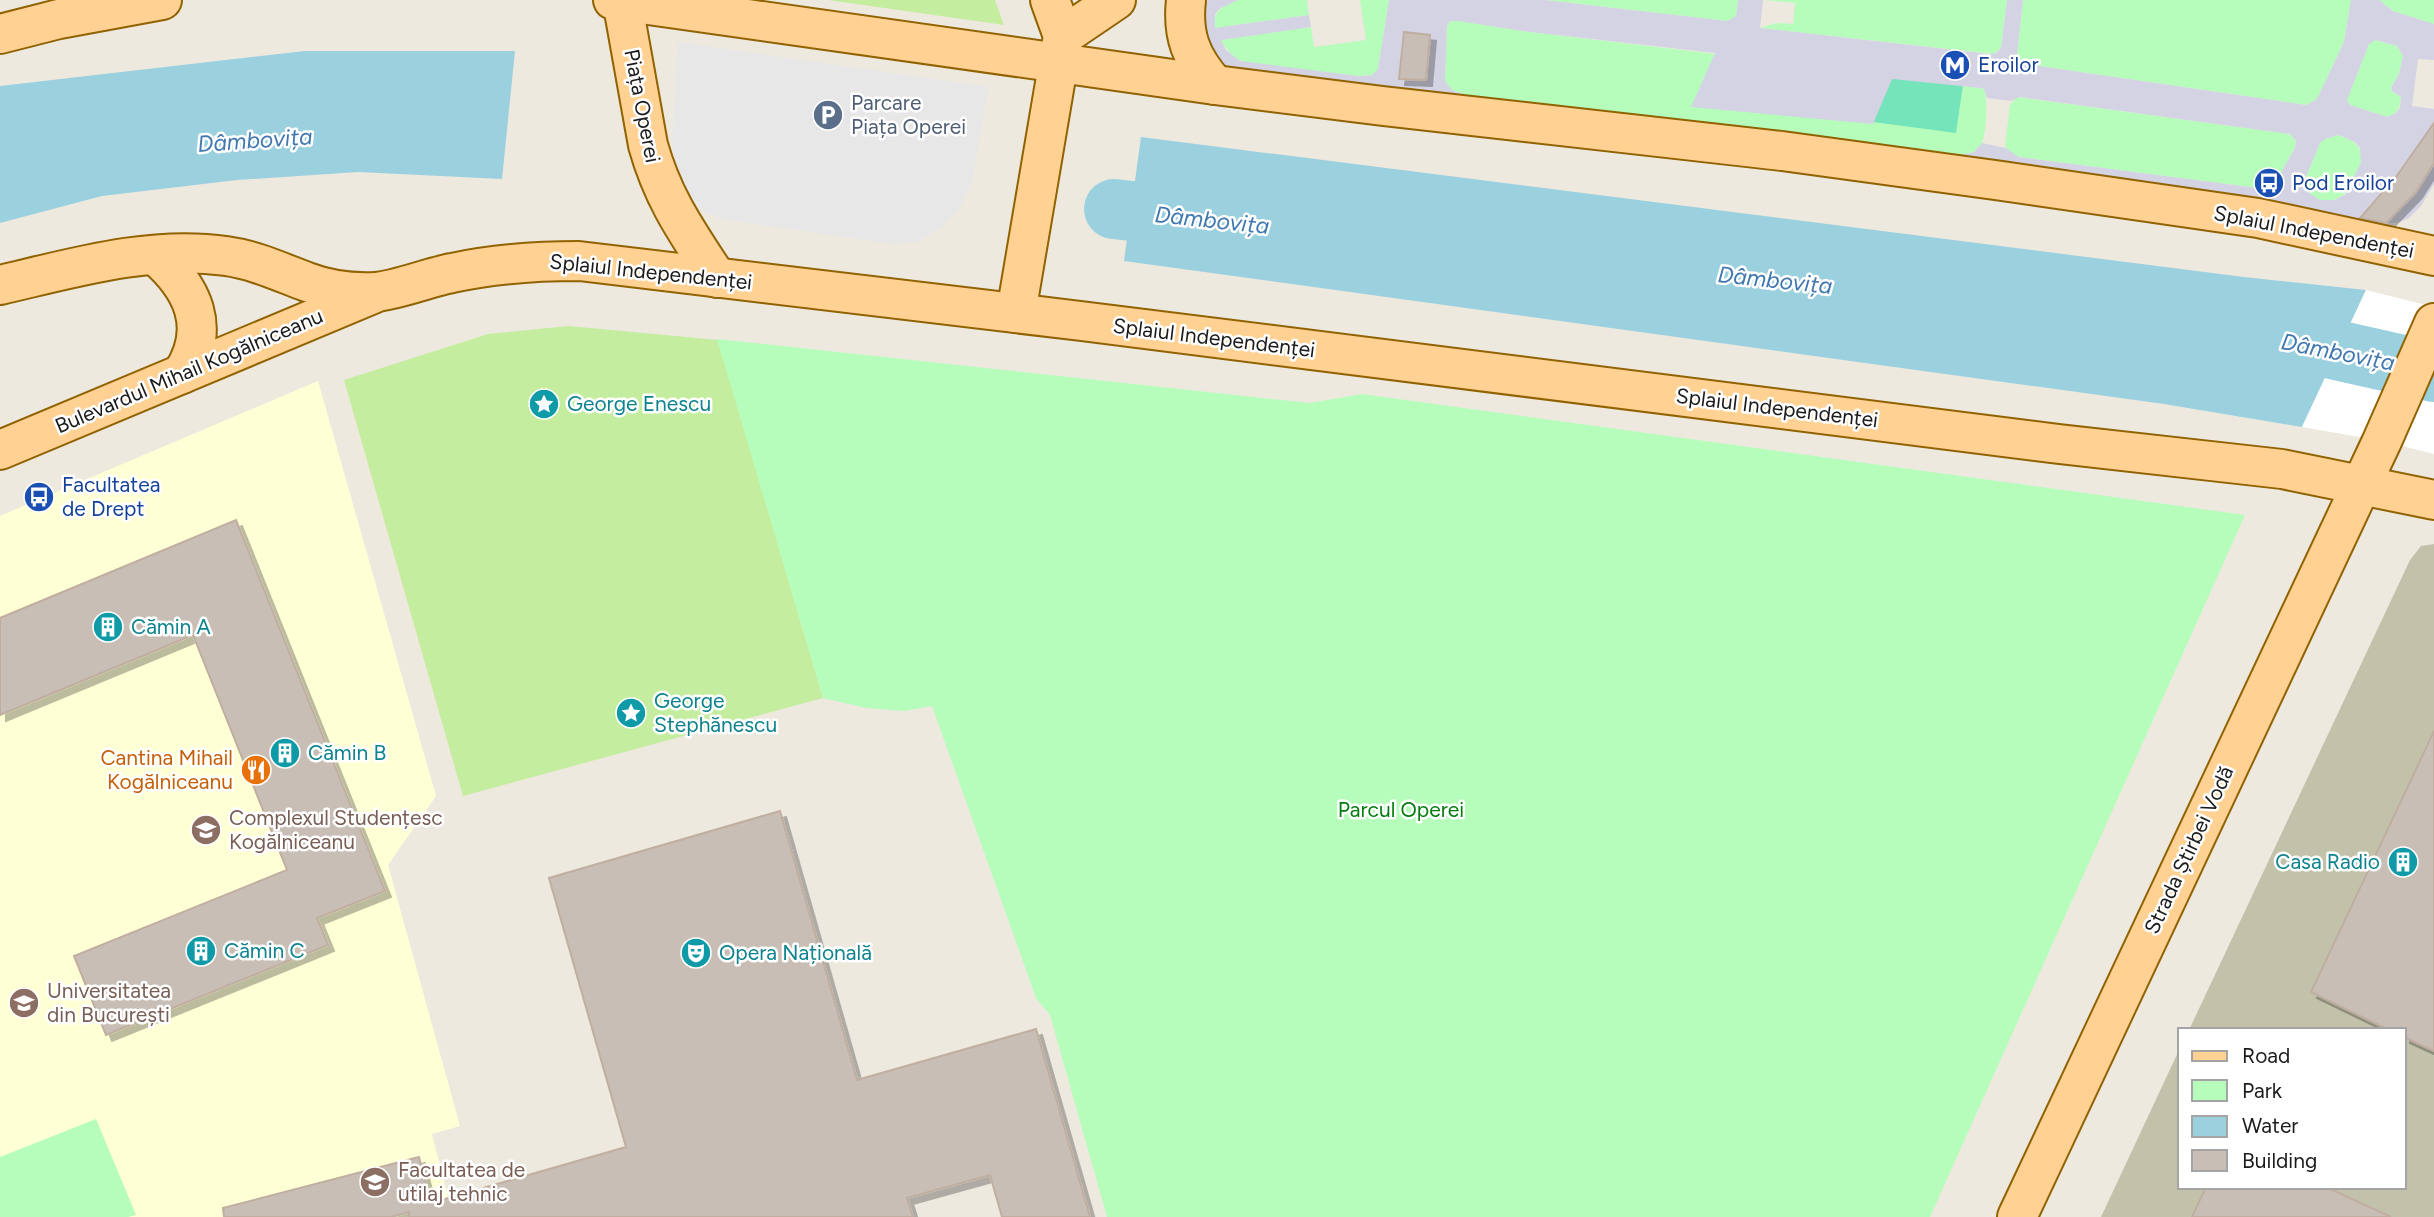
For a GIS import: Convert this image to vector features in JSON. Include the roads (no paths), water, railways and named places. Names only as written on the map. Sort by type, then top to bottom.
[{"type":"main road","points":[[0,34],[162,0]]},
{"type":"main road","name":"Splaiul Independenței","points":[[619,0],[1061,50],[1215,85],[1782,150],[1995,180],[2258,218],[2434,256]]},
{"type":"main road","name":"Piața Operei","points":[[619,0],[653,164],[672,209],[717,278]]},
{"type":"main road","points":[[1016,313],[1061,50],[1050,0]]},
{"type":"main road","points":[[1061,50],[1116,0]]},
{"type":"main road","points":[[1186,0],[1185,32],[1188,45],[1196,61],[1215,85]]},
{"type":"main road","points":[[155,255],[185,289],[197,319],[198,336],[194,354],[183,374]]},
{"type":"main road","name":"Splaiul Independenței","points":[[0,285],[107,261],[155,255],[225,256],[270,267],[324,287],[344,291],[378,292],[454,272],[507,264],[579,261],[2282,469],[2434,500]]},
{"type":"main road","name":"Bulevardul Mihail Kogălniceanu","points":[[0,450],[378,292]]},
{"type":"main road","name":"Strada Știrbei Vodă","points":[[2017,1217],[2382,441],[2434,323]]},
{"type":"water","points":[[305,51],[515,51],[502,179],[358,172],[237,180],[102,196],[0,223],[0,86]]},
{"type":"water","points":[[1141,137],[2244,277],[2366,290],[2302,427],[2164,404],[1124,261]]},
{"type":"waterway","name":"Dâmbovița","points":[[1114,209],[1211,220]]},
{"type":"waterway","name":"Dâmbovița","points":[[2256,337],[2305,343],[2434,372]]},
{"type":"place","name":"Eroilor","points":[[1955,65]]},
{"type":"place","name":"Parcare Piața Operei","points":[[828,115]]},
{"type":"place","name":"Pod Eroilor","points":[[2269,183]]},
{"type":"place","name":"George Enescu","points":[[544,404]]},
{"type":"place","name":"Facultatea de Drept","points":[[39,497]]},
{"type":"place","name":"Cămin A","points":[[108,627]]},
{"type":"place","name":"George Stephănescu","points":[[631,713]]},
{"type":"place","name":"Cămin B","points":[[285,753]]},
{"type":"place","name":"Cantina Mihail Kogălniceanu","points":[[256,770]]},
{"type":"place","name":"Complexul Studențesc Kogălniceanu","points":[[206,830]]},
{"type":"place","name":"Casa Radio","points":[[2403,862]]},
{"type":"place","name":"Cămin C","points":[[201,951]]},
{"type":"place","name":"Opera Națională","points":[[696,953]]},
{"type":"place","name":"Universitatea din București","points":[[24,1003]]},
{"type":"place","name":"Facultatea de utilaj tehnic","points":[[375,1182]]},
{"type":"park label","name":"Parcul Operei","points":[[1401,810]]}]
